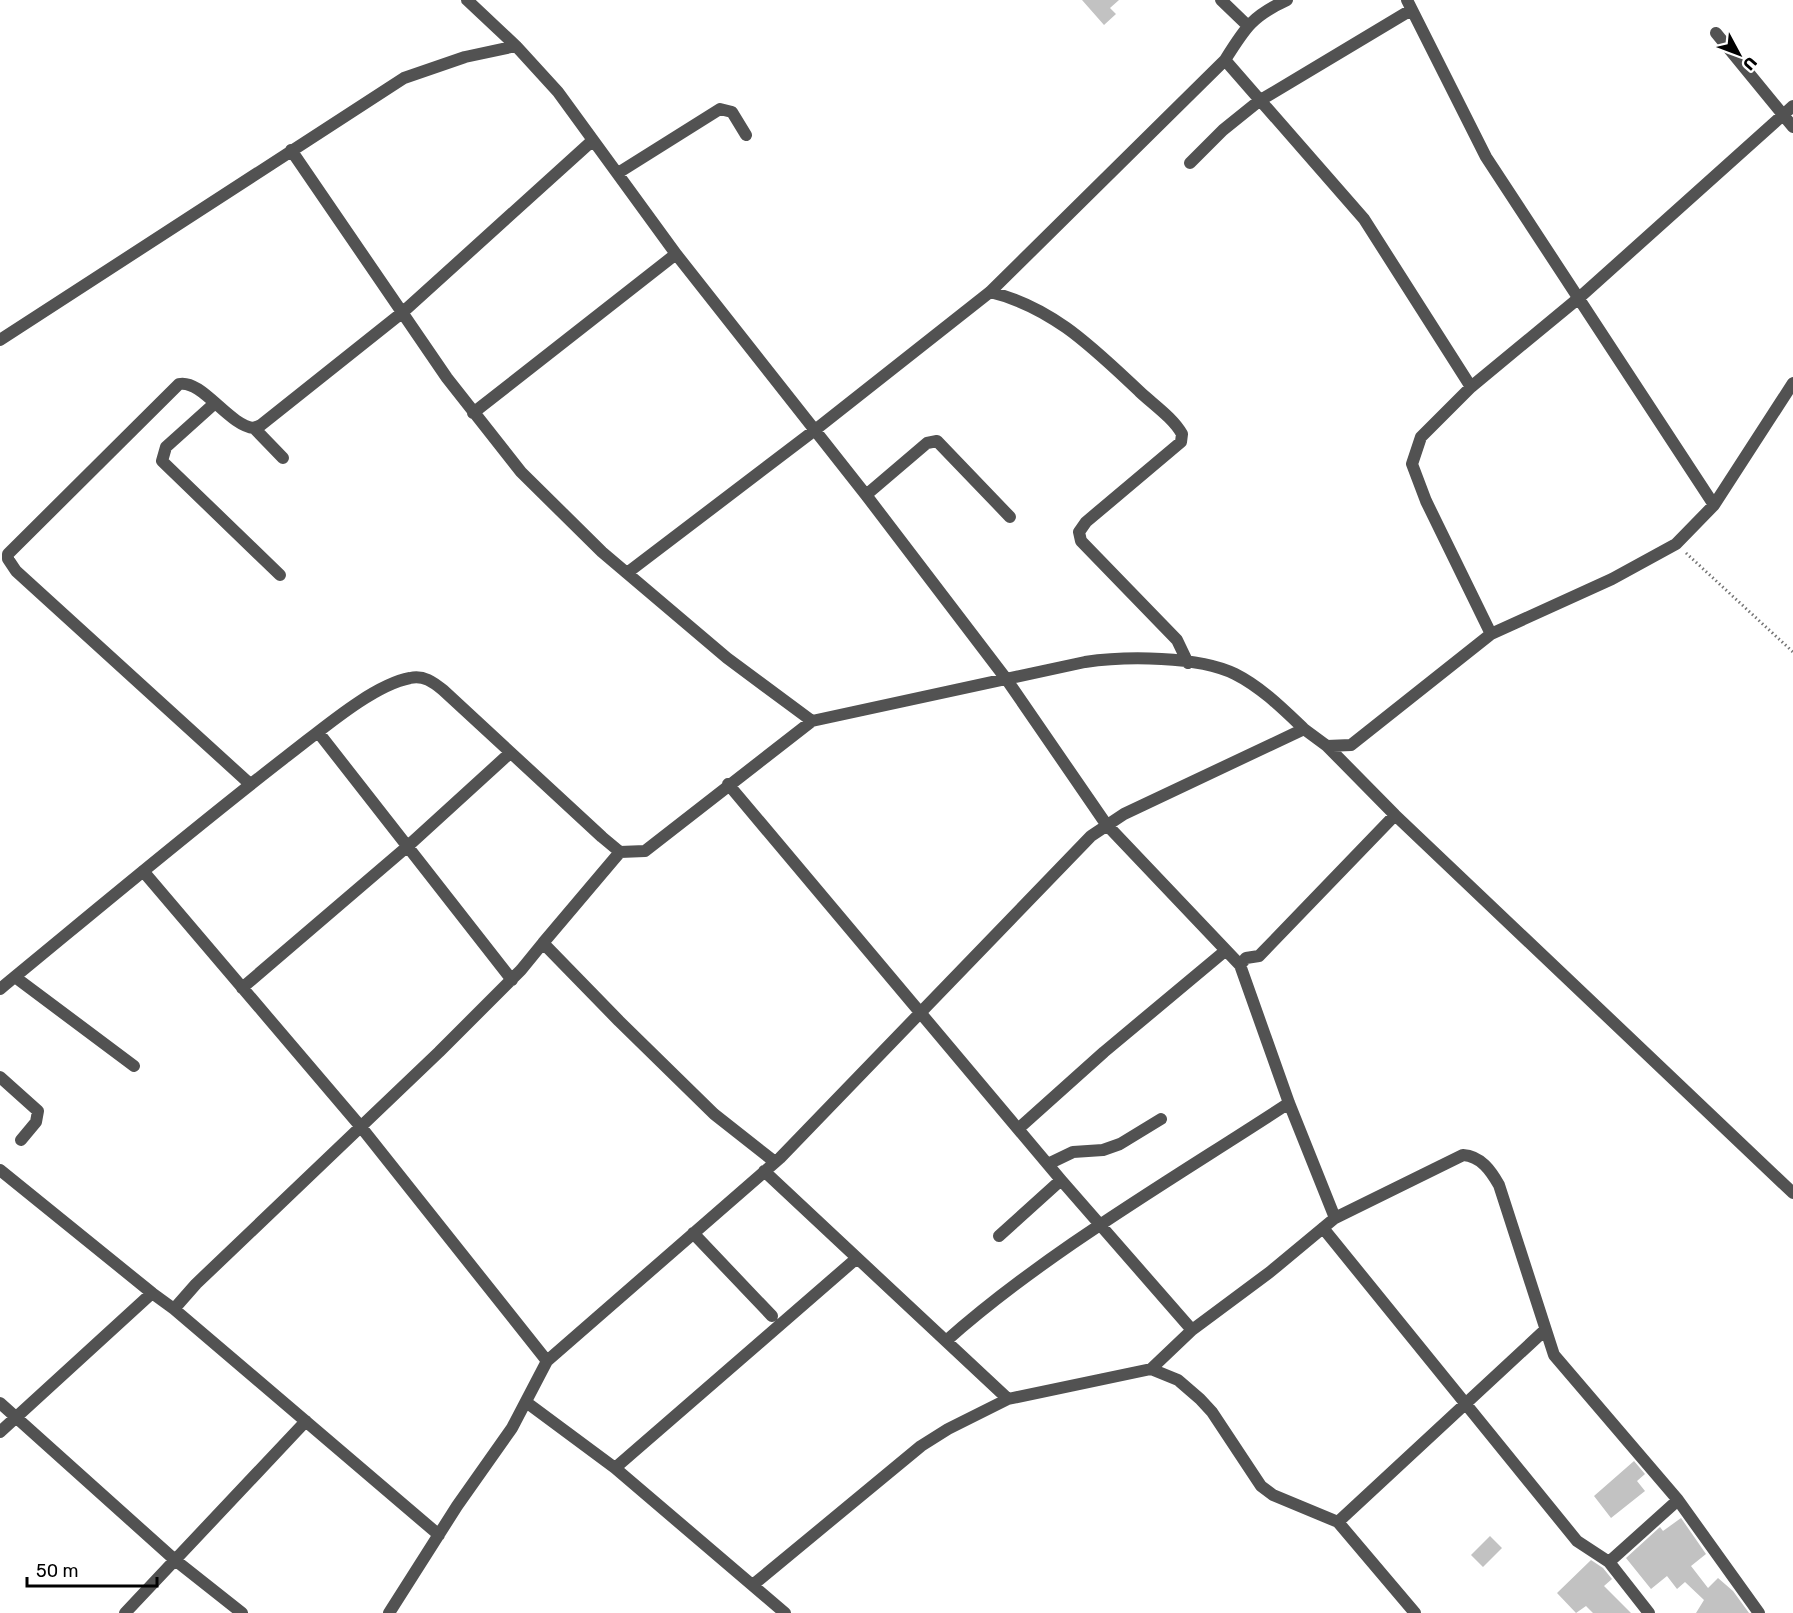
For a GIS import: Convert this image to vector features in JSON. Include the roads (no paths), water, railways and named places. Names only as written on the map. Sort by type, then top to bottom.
[{"type":"street","points":[[467,0],[516,46],[558,92],[676,254],[866,495],[1007,680],[1106,824],[1240,965],[1289,1103],[1335,1218]]},
{"type":"street","points":[[1221,0],[1247,26]]},
{"type":"street","points":[[627,573],[815,430],[990,292],[1225,60],[1247,26],[1259,13],[1287,0]]},
{"type":"street","points":[[1190,163],[1223,130],[1258,101],[1409,5],[1486,157],[1580,297],[1714,505]]},
{"type":"street","points":[[1716,33],[1793,127]]},
{"type":"street","points":[[0,340],[404,78],[465,57],[516,46]]},
{"type":"street","points":[[1225,60],[1258,101],[1364,219],[1471,387]]},
{"type":"street","points":[[1491,634],[1426,501],[1412,464],[1414,452],[1421,437],[1471,387],[1580,297],[1793,106]]},
{"type":"street","points":[[618,173],[720,109],[732,112],[746,135]]},
{"type":"street","points":[[254,428],[403,312],[592,141]]},
{"type":"street","points":[[291,150],[473,413],[521,472],[627,573],[727,658],[812,721]]},
{"type":"street","points":[[473,413],[676,254]]},
{"type":"street","points":[[990,292],[1030,304],[1061,322],[1087,343],[1182,434],[1181,442],[1086,522],[1079,532],[1081,541],[1177,640],[1188,663]]},
{"type":"street","points":[[1348,768],[1346,760],[1351,745],[1491,634],[1612,579],[1676,544],[1714,505],[1793,383]]},
{"type":"street","points":[[250,784],[16,572],[8,559],[12,547],[172,389],[187,384],[216,403],[243,425],[254,428],[283,458]]},
{"type":"street","points":[[216,403],[166,447],[162,461],[280,575]]},
{"type":"street","points":[[866,495],[927,443],[937,441],[1010,518]]},
{"type":"street","points":[[0,989],[250,784],[318,732],[381,689],[419,677],[443,690],[620,852],[645,851],[728,784],[812,721],[909,698],[1108,658],[1129,657],[1188,663],[1212,666],[1235,674],[1327,746],[1395,815],[1793,1193]]},
{"type":"street","points":[[389,1613],[526,1402],[536,1378],[547,1361],[775,1162],[921,1014],[1078,849],[1106,824],[1304,729]]},
{"type":"street","points":[[318,732],[512,980]]},
{"type":"street","points":[[1327,746],[1351,745]]},
{"type":"street","points":[[243,988],[408,846],[510,753]]},
{"type":"street","points":[[728,784],[1100,1227],[1192,1330]]},
{"type":"street","points":[[1240,965],[1246,958],[1259,956],[1395,815]]},
{"type":"street","points":[[174,1309],[196,1284],[512,980],[620,852]]},
{"type":"street","points":[[143,871],[361,1127],[547,1361]]},
{"type":"street","points":[[543,942],[619,1022],[714,1114],[775,1162]]},
{"type":"street","points":[[1018,1129],[1104,1052],[1226,951]]},
{"type":"street","points":[[15,977],[134,1066]]},
{"type":"street","points":[[0,1077],[38,1111],[38,1118],[21,1140]]},
{"type":"street","points":[[946,1341],[981,1310],[1100,1227],[1289,1103]]},
{"type":"street","points":[[1048,1164],[1073,1152],[1103,1150],[1120,1144],[1161,1119]]},
{"type":"street","points":[[754,1584],[921,1446],[1008,1399],[1151,1369],[1192,1330],[1270,1272],[1335,1218],[1463,1155],[1477,1159],[1492,1173],[1499,1185],[1554,1355],[1678,1500],[1759,1613]]},
{"type":"street","points":[[0,1170],[174,1309],[439,1535]]},
{"type":"street","points":[[764,1171],[1008,1399]]},
{"type":"street","points":[[999,1236],[1061,1180]]},
{"type":"street","points":[[1323,1228],[1577,1541],[1609,1562],[1649,1613]]},
{"type":"street","points":[[693,1233],[772,1316]]},
{"type":"street","points":[[615,1468],[857,1258]]},
{"type":"street","points":[[0,1432],[152,1293]]},
{"type":"street","points":[[1338,1522],[1545,1330]]},
{"type":"street","points":[[1151,1369],[1178,1380],[1200,1399],[1212,1412],[1261,1486],[1282,1499],[1338,1522],[1415,1613]]},
{"type":"street","points":[[526,1402],[615,1468],[754,1584],[785,1613]]},
{"type":"street","points":[[0,1404],[175,1560],[242,1613]]},
{"type":"street","points":[[125,1613],[306,1421]]},
{"type":"street","points":[[1609,1562],[1678,1500]]}]
